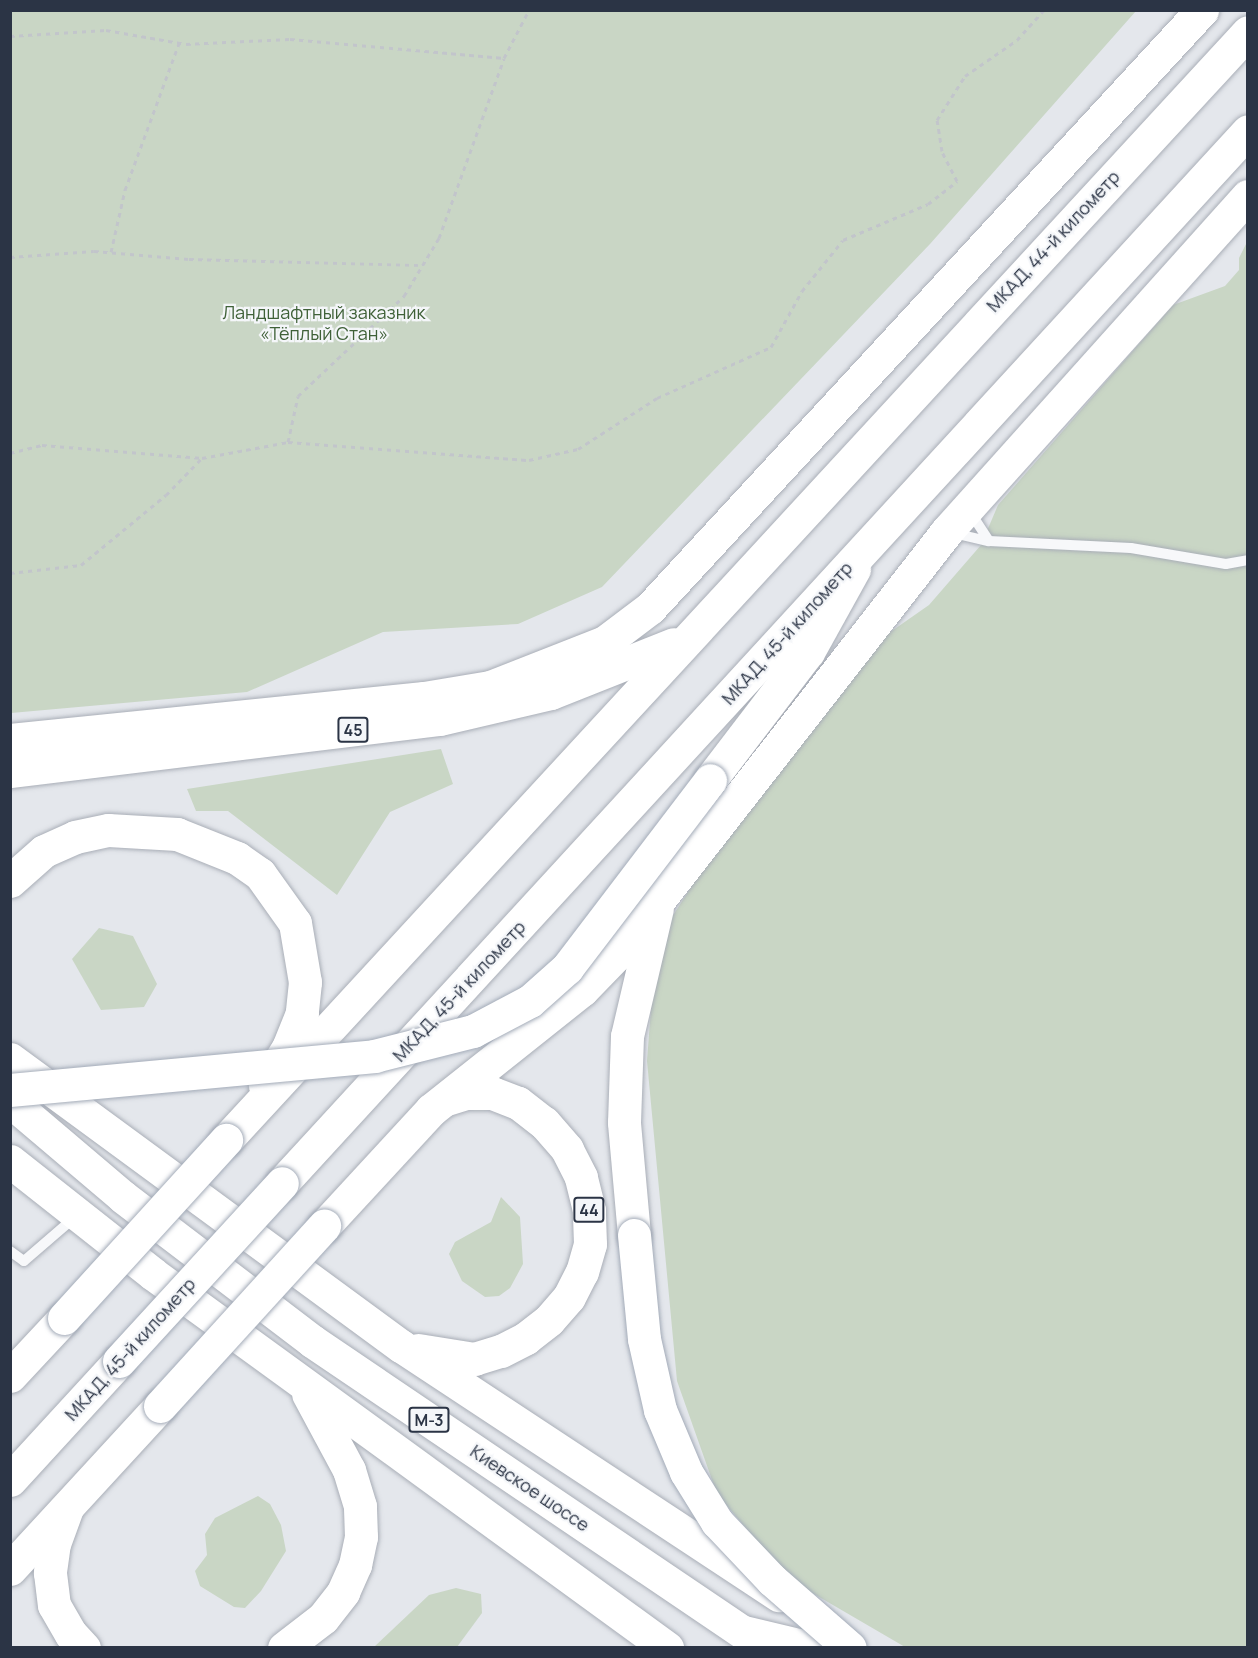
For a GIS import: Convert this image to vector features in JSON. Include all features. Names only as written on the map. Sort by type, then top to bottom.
[{"type":"main road","points":[[10,740],[424,698],[490,687],[605,642],[650,608],[1202,10]]},
{"type":"main road","name":"МКАД, 44-й километр","points":[[684,639],[1248,32]]},
{"type":"main road","name":"МКАД, 45-й километр","points":[[10,1480],[1248,131]]},
{"type":"main road","points":[[10,1569],[431,1110],[582,990],[616,955],[660,894],[957,519],[1248,196]]},
{"type":"main road","points":[[10,1090],[374,1056],[473,1031],[530,1000],[567,968],[808,652],[869,543]]},
{"type":"main road","points":[[10,1376],[684,639]]},
{"type":"main road","name":"45","points":[[10,771],[440,719],[551,693],[684,639]]},
{"type":"main road","points":[[10,881],[44,851],[75,837],[108,830],[144,830],[177,834],[237,858],[260,874],[278,894],[295,922],[302,952],[305,982],[302,1013],[289,1046],[228,1138]]},
{"type":"main road","points":[[660,894],[627,1036],[624,1122],[644,1339],[660,1410],[686,1472],[717,1522],[772,1580],[850,1647]]},
{"type":"main road","points":[[10,1059],[401,1346],[735,1568],[868,1647]]},
{"type":"main road","name":"44","points":[[401,1346],[455,1358],[474,1359],[501,1351],[549,1320],[570,1297],[582,1272],[590,1244],[589,1210],[581,1177],[567,1149],[544,1123],[518,1103],[492,1093],[466,1093],[446,1099]]},
{"type":"main road","name":"Киевское шоссе","points":[[10,1101],[123,1197],[312,1341],[754,1640]]},
{"type":"main road","points":[[10,1161],[73,1211]]},
{"type":"main road","points":[[10,1180],[73,1211]]},
{"type":"main road","name":"М-3","points":[[73,1211],[299,1380],[667,1647]]},
{"type":"main road","points":[[10,1363],[61,1320]]},
{"type":"main road","points":[[284,1647],[323,1618],[343,1592],[355,1565],[361,1537],[360,1506],[349,1470],[299,1380]]},
{"type":"main road","points":[[67,1508],[54,1544],[50,1573],[54,1605],[70,1634],[84,1647]]},
{"type":"main road","points":[[754,1640],[811,1647]]},
{"type":"lane","points":[[957,519],[989,541],[1131,548],[1226,564],[1248,560]]},
{"type":"lane","points":[[957,519],[989,541]]},
{"type":"lane","points":[[10,1251],[24,1261],[73,1211]]},
{"type":"path","points":[[288,442],[298,396],[404,296],[439,238],[504,58],[529,10]]},
{"type":"path","points":[[10,453],[42,445],[202,458],[288,442],[529,460],[578,449],[657,399],[771,347],[802,291],[843,240],[928,204],[957,181],[942,151],[937,120],[965,76],[1017,40],[1044,10]]},
{"type":"path","points":[[10,36],[106,30],[179,43],[290,39],[504,58]]},
{"type":"path","points":[[111,252],[125,190],[179,43]]},
{"type":"path","points":[[10,258],[111,252],[189,259],[423,266]]},
{"type":"path","points":[[10,573],[81,565],[166,495],[202,458]]},
{"type":"green space","name":"Ландшафтный заказник «Тёплый Стан»","points":[[11,10],[1136,11],[930,244],[602,587],[518,624],[383,632],[247,692],[11,713]]},
{"type":"green space","points":[[1247,242],[1247,1647],[905,1647],[790,1580],[717,1494],[677,1381],[647,1061],[653,982],[672,917],[721,840],[876,642],[929,605],[981,545],[998,505],[1173,305],[1225,286],[1239,270],[1239,258]]},
{"type":"green space","points":[[441,749],[453,784],[390,812],[337,895],[228,811],[196,811],[187,789]]},
{"type":"green space","points":[[99,928],[133,936],[157,984],[144,1007],[101,1010],[72,959]]},
{"type":"green space","points":[[501,1197],[520,1217],[523,1264],[510,1288],[499,1296],[485,1297],[462,1281],[449,1254],[455,1242],[491,1222]]},
{"type":"green space","points":[[258,1496],[270,1504],[281,1525],[286,1551],[261,1591],[245,1608],[234,1607],[200,1586],[195,1571],[207,1555],[205,1534],[215,1518]]},
{"type":"green space","points":[[456,1588],[481,1594],[482,1613],[457,1647],[374,1647],[429,1595]]}]
